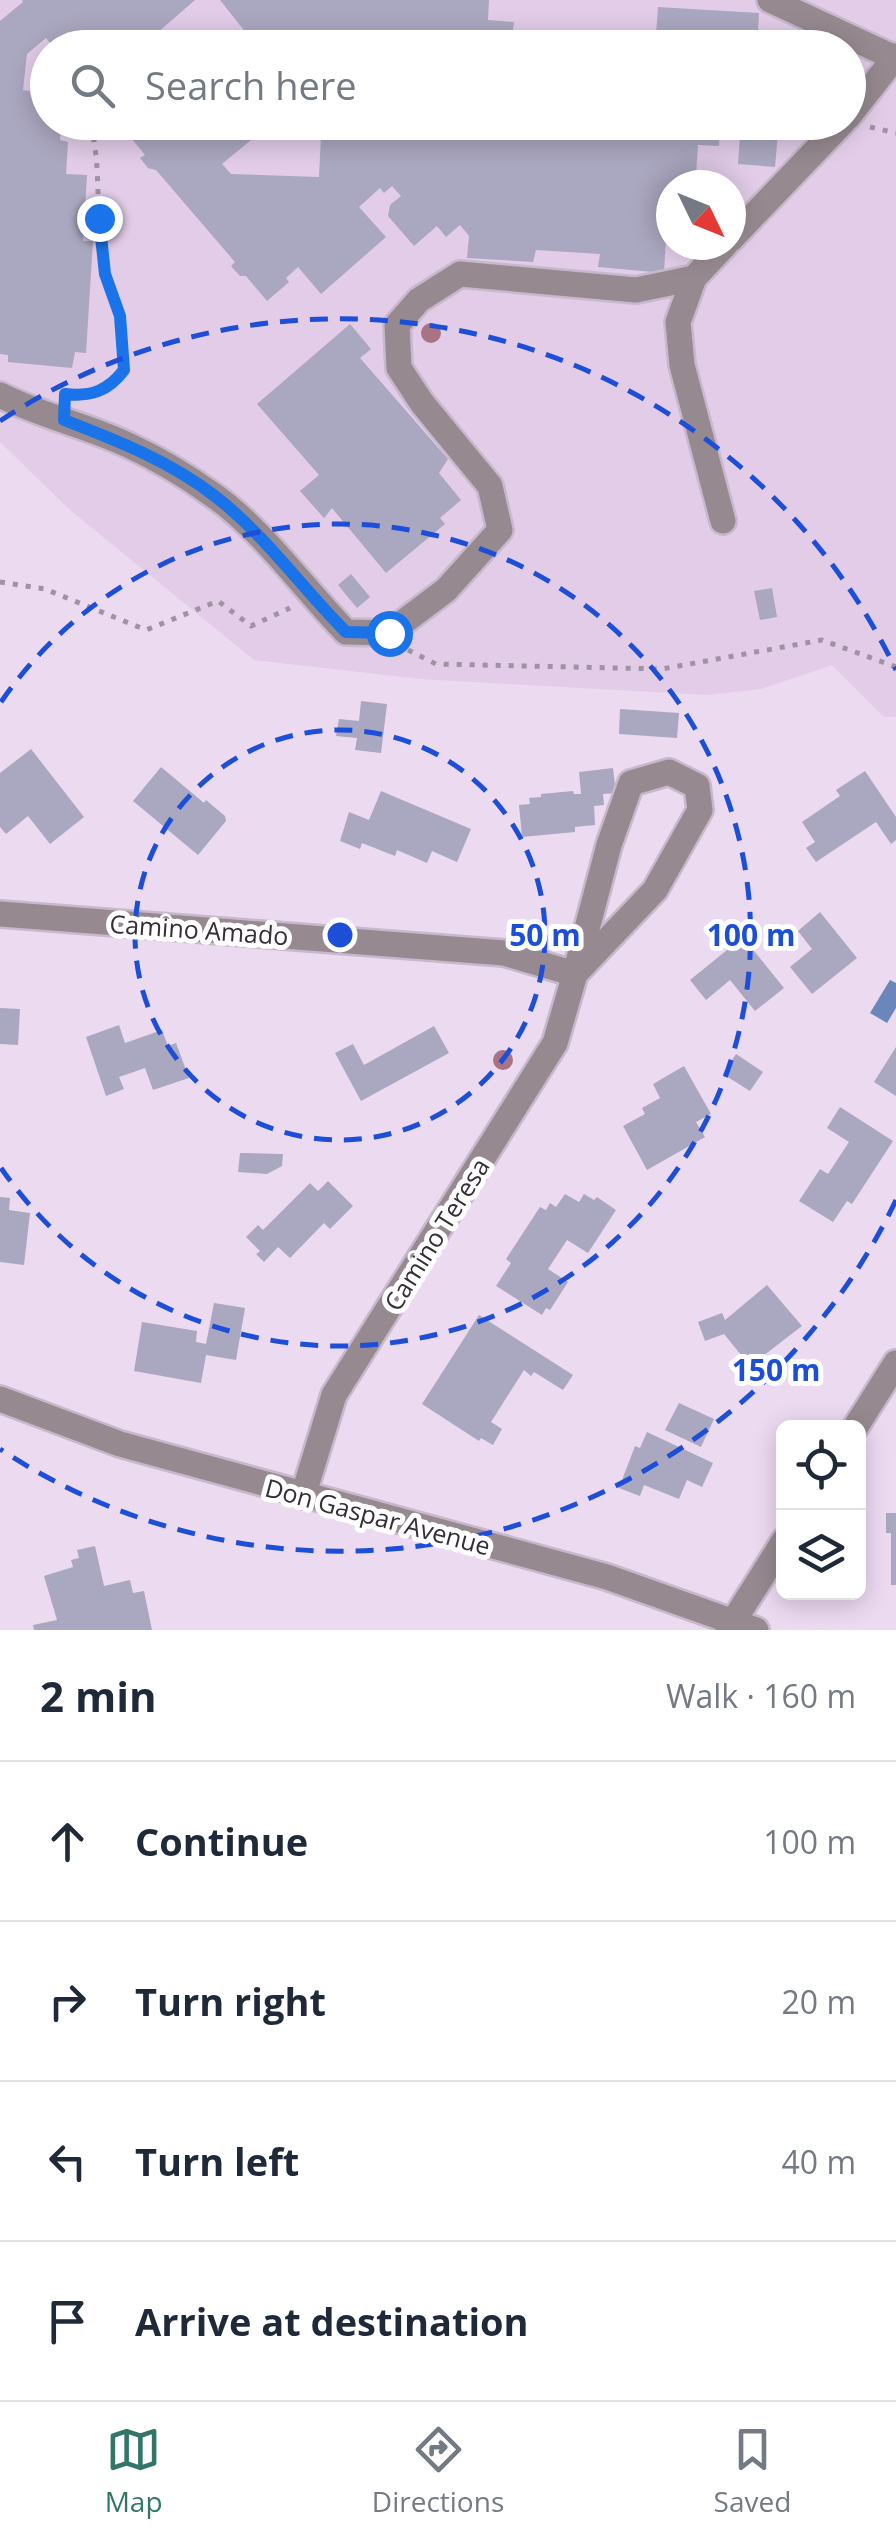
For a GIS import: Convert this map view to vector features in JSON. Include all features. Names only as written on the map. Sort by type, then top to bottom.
[{"type":"street","points":[[770,0],[836,30]]},
{"type":"street","points":[[866,43],[896,57],[866,102]]},
{"type":"street","points":[[746,225],[834,140]]},
{"type":"street","points":[[711,260],[694,278],[678,322],[682,365],[723,520]]},
{"type":"street","points":[[0,395],[37,414],[64,420],[130,446],[215,496],[268,545],[302,588],[346,632],[389,633],[446,590],[500,530],[490,486],[422,403],[400,368],[397,325],[419,300],[460,274],[636,290],[694,278]]},
{"type":"street","name":"Camino Teresa","points":[[303,1496],[334,1396],[555,1044],[609,845],[630,783],[669,772],[698,786],[700,810],[655,890],[574,974]]},
{"type":"street","name":"Camino Amado","points":[[0,914],[504,953],[574,974]]},
{"type":"street","points":[[860,1420],[896,1362]]},
{"type":"street","name":"Don Gaspar Avenue","points":[[0,1399],[120,1444],[607,1577],[739,1627]]},
{"type":"street","points":[[739,1627],[776,1556]]},
{"type":"path","points":[[866,125],[896,133]]},
{"type":"path","points":[[64,420],[65,394],[84,396],[101,391],[124,370],[120,316],[101,249],[94,140]]},
{"type":"path","points":[[0,582],[45,589],[146,630],[218,601],[250,626],[298,604]]},
{"type":"path","points":[[396,644],[436,664],[662,669],[822,640],[896,667]]},
{"type":"shaded area","points":[[0,0],[896,0],[896,717],[884,717],[832,665],[761,689],[708,695],[420,679],[254,660],[70,510],[0,442]]},
{"type":"water","points":[[890,980],[896,983],[896,1008],[887,1023],[870,1013]]},
{"type":"building","points":[[195,0],[161,30],[30,30],[23,90],[30,91],[30,140],[68,142],[66,174],[87,175],[83,241],[93,241],[86,353],[75,352],[72,368],[8,362],[8,355],[0,354],[0,21],[23,2]]},
{"type":"building","points":[[220,0],[489,0],[488,20],[514,22],[513,30],[244,30]]},
{"type":"building","points":[[658,7],[759,13],[758,30],[656,30]]},
{"type":"building","points":[[133,140],[251,140],[222,164],[231,174],[319,177],[321,140],[719,140],[719,146],[698,145],[696,170],[656,170],[656,260],[665,260],[664,273],[598,267],[600,254],[536,250],[533,262],[467,258],[469,236],[460,225],[446,237],[437,226],[414,246],[388,216],[390,205],[401,196],[392,186],[384,193],[380,188],[359,207],[386,237],[321,294],[298,267],[286,278],[289,282],[267,301],[246,276],[240,276],[231,266],[235,262],[156,170],[148,168],[140,158],[145,155]]},
{"type":"building","points":[[740,140],[777,140],[775,167],[738,164]]},
{"type":"building","points":[[350,324],[371,349],[360,358],[448,459],[439,473],[461,500],[440,518],[445,524],[386,573],[332,508],[324,518],[300,491],[319,475],[257,404]]},
{"type":"building","points":[[351,574],[370,597],[357,608],[338,585]]},
{"type":"building","points":[[772,588],[777,617],[760,620],[754,591]]},
{"type":"building","points":[[361,701],[387,704],[381,753],[355,750],[357,738],[336,736],[339,719],[359,721]]},
{"type":"building","points":[[620,709],[679,713],[677,738],[619,734]]},
{"type":"building","points":[[31,749],[84,817],[50,844],[28,816],[6,834],[0,827],[0,773]]},
{"type":"building","points":[[161,767],[225,816],[226,821],[198,855],[133,801]]},
{"type":"building","points":[[613,768],[616,793],[603,794],[604,805],[594,806],[595,825],[575,827],[575,832],[522,837],[519,805],[530,804],[529,798],[541,794],[581,794],[579,772]]},
{"type":"building","points":[[865,771],[896,817],[896,840],[891,844],[876,822],[816,862],[806,848],[815,842],[802,822],[840,796],[836,790]]},
{"type":"building","points":[[381,791],[471,829],[457,862],[432,851],[427,863],[397,850],[395,856],[362,843],[360,849],[340,841],[349,812],[369,820]]},
{"type":"building","points":[[820,912],[857,958],[812,994],[790,967],[812,949],[798,931]]},
{"type":"building","points":[[747,942],[784,988],[755,1011],[730,980],[706,1000],[690,980],[732,946],[736,951]]},
{"type":"building","points":[[0,1008],[20,1009],[18,1045],[0,1044]]},
{"type":"building","points":[[119,1025],[125,1043],[162,1030],[168,1046],[176,1043],[189,1078],[153,1090],[145,1068],[119,1077],[124,1089],[106,1096],[86,1037]]},
{"type":"building","points":[[434,1026],[449,1053],[361,1101],[335,1053],[353,1044],[364,1065]]},
{"type":"building","points":[[896,1047],[896,1096],[874,1082]]},
{"type":"building","points":[[736,1054],[763,1072],[750,1091],[723,1074]]},
{"type":"building","points":[[684,1066],[711,1114],[696,1122],[705,1137],[647,1170],[623,1126],[645,1114],[642,1108],[660,1098],[653,1084]]},
{"type":"building","points":[[840,1107],[893,1141],[852,1204],[847,1201],[833,1222],[799,1201],[820,1169],[828,1174],[849,1142],[827,1128]]},
{"type":"building","points":[[240,1153],[283,1154],[282,1166],[267,1174],[238,1172]]},
{"type":"building","points":[[328,1181],[353,1206],[330,1229],[324,1223],[290,1258],[278,1247],[264,1262],[256,1254],[260,1251],[246,1237],[258,1225],[263,1230],[310,1183],[318,1191]]},
{"type":"building","points":[[565,1194],[579,1202],[584,1194],[594,1200],[597,1197],[616,1210],[588,1253],[567,1240],[548,1269],[568,1282],[550,1310],[546,1308],[542,1315],[496,1286],[511,1263],[506,1259],[540,1207],[546,1210],[550,1203],[556,1207]]},
{"type":"building","points":[[0,1197],[10,1198],[9,1210],[30,1213],[24,1265],[0,1262]]},
{"type":"building","points":[[767,1285],[802,1326],[750,1366],[724,1334],[705,1341],[698,1322],[722,1313],[725,1320]]},
{"type":"building","points":[[214,1303],[245,1308],[236,1360],[206,1355],[201,1383],[134,1371],[142,1322],[197,1331],[196,1342],[206,1344]]},
{"type":"building","points":[[479,1315],[573,1375],[563,1390],[524,1370],[491,1422],[502,1429],[493,1445],[481,1438],[479,1441],[422,1404]]},
{"type":"building","points":[[679,1403],[714,1419],[701,1447],[665,1430]]},
{"type":"building","points":[[647,1432],[713,1463],[702,1487],[687,1480],[679,1499],[644,1485],[640,1496],[619,1488],[635,1446],[640,1448]]},
{"type":"building","points":[[886,1513],[896,1513],[896,1585],[891,1585],[891,1533],[886,1533]]},
{"type":"building","points":[[95,1546],[104,1586],[130,1580],[133,1593],[144,1591],[152,1630],[34,1630],[33,1625],[57,1620],[44,1576],[73,1567],[71,1560],[79,1558],[77,1550]]},
{"type":"route","points":[[99,218],[105,274],[120,316],[124,370],[101,391],[84,396],[65,394],[64,420],[130,446],[215,496],[268,545],[302,588],[346,632],[389,633]]}]
